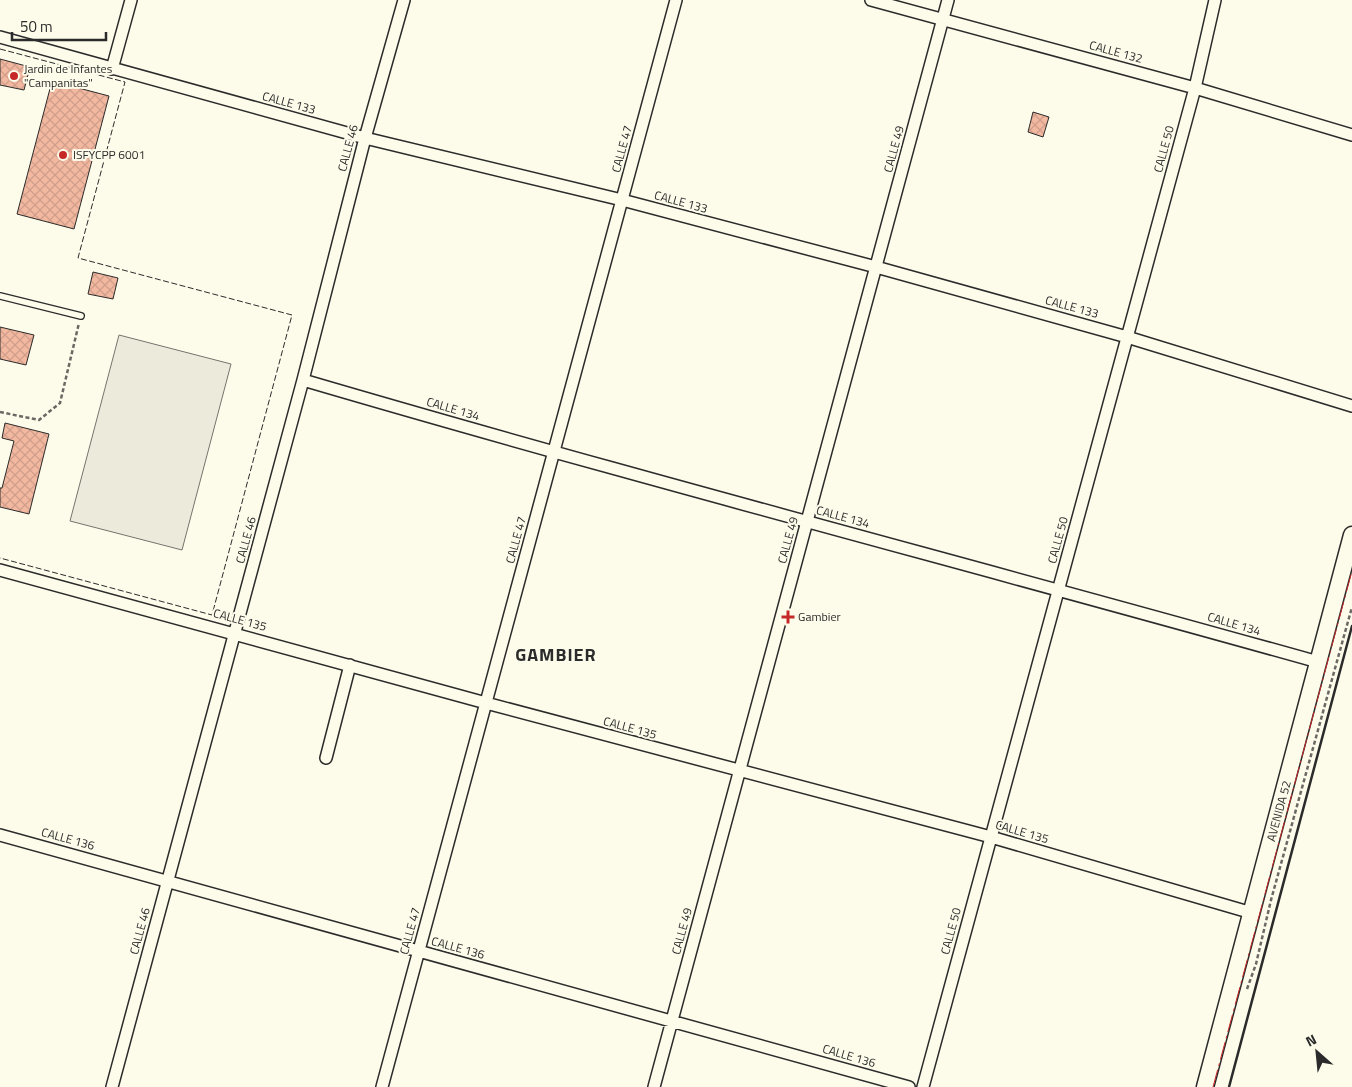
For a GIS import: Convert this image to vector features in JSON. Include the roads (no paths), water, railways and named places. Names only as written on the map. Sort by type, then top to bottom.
[{"type":"main road","name":"AVENIDA 52","points":[[1205,1087],[1352,535]]},
{"type":"street","points":[[112,69],[131,0]]},
{"type":"street","name":"CALLE 46","points":[[112,1087],[303,380],[365,138],[404,0]]},
{"type":"street","name":"CALLE 47","points":[[382,1087],[676,0]]},
{"type":"street","name":"CALLE 132","points":[[871,0],[1195,88],[1352,135]]},
{"type":"street","name":"CALLE 49","points":[[654,1087],[948,0]]},
{"type":"street","name":"CALLE 50","points":[[923,1087],[1195,88],[1216,0]]},
{"type":"street","name":"CALLE 133","points":[[0,37],[365,138],[622,200],[876,267],[1127,337],[1352,406]]},
{"type":"street","name":"CALLE 134","points":[[303,380],[554,453],[1059,589],[1318,662]]},
{"type":"street","name":"CALLE 135","points":[[0,570],[486,703],[991,837],[1252,913]]},
{"type":"street","points":[[326,758],[350,665]]},
{"type":"street","name":"CALLE 136","points":[[0,835],[909,1087]]},
{"type":"lane","points":[[0,296],[81,316]]},
{"type":"place","name":"Jardin de Infantes \"Campanitas\"","points":[[14,76]]},
{"type":"place","name":"ISFYCPP 6001","points":[[63,155]]},
{"type":"place","name":"Gambier","points":[[788,617]]},
{"type":"district","name":"GAMBIER","points":[[556,655]]}]
